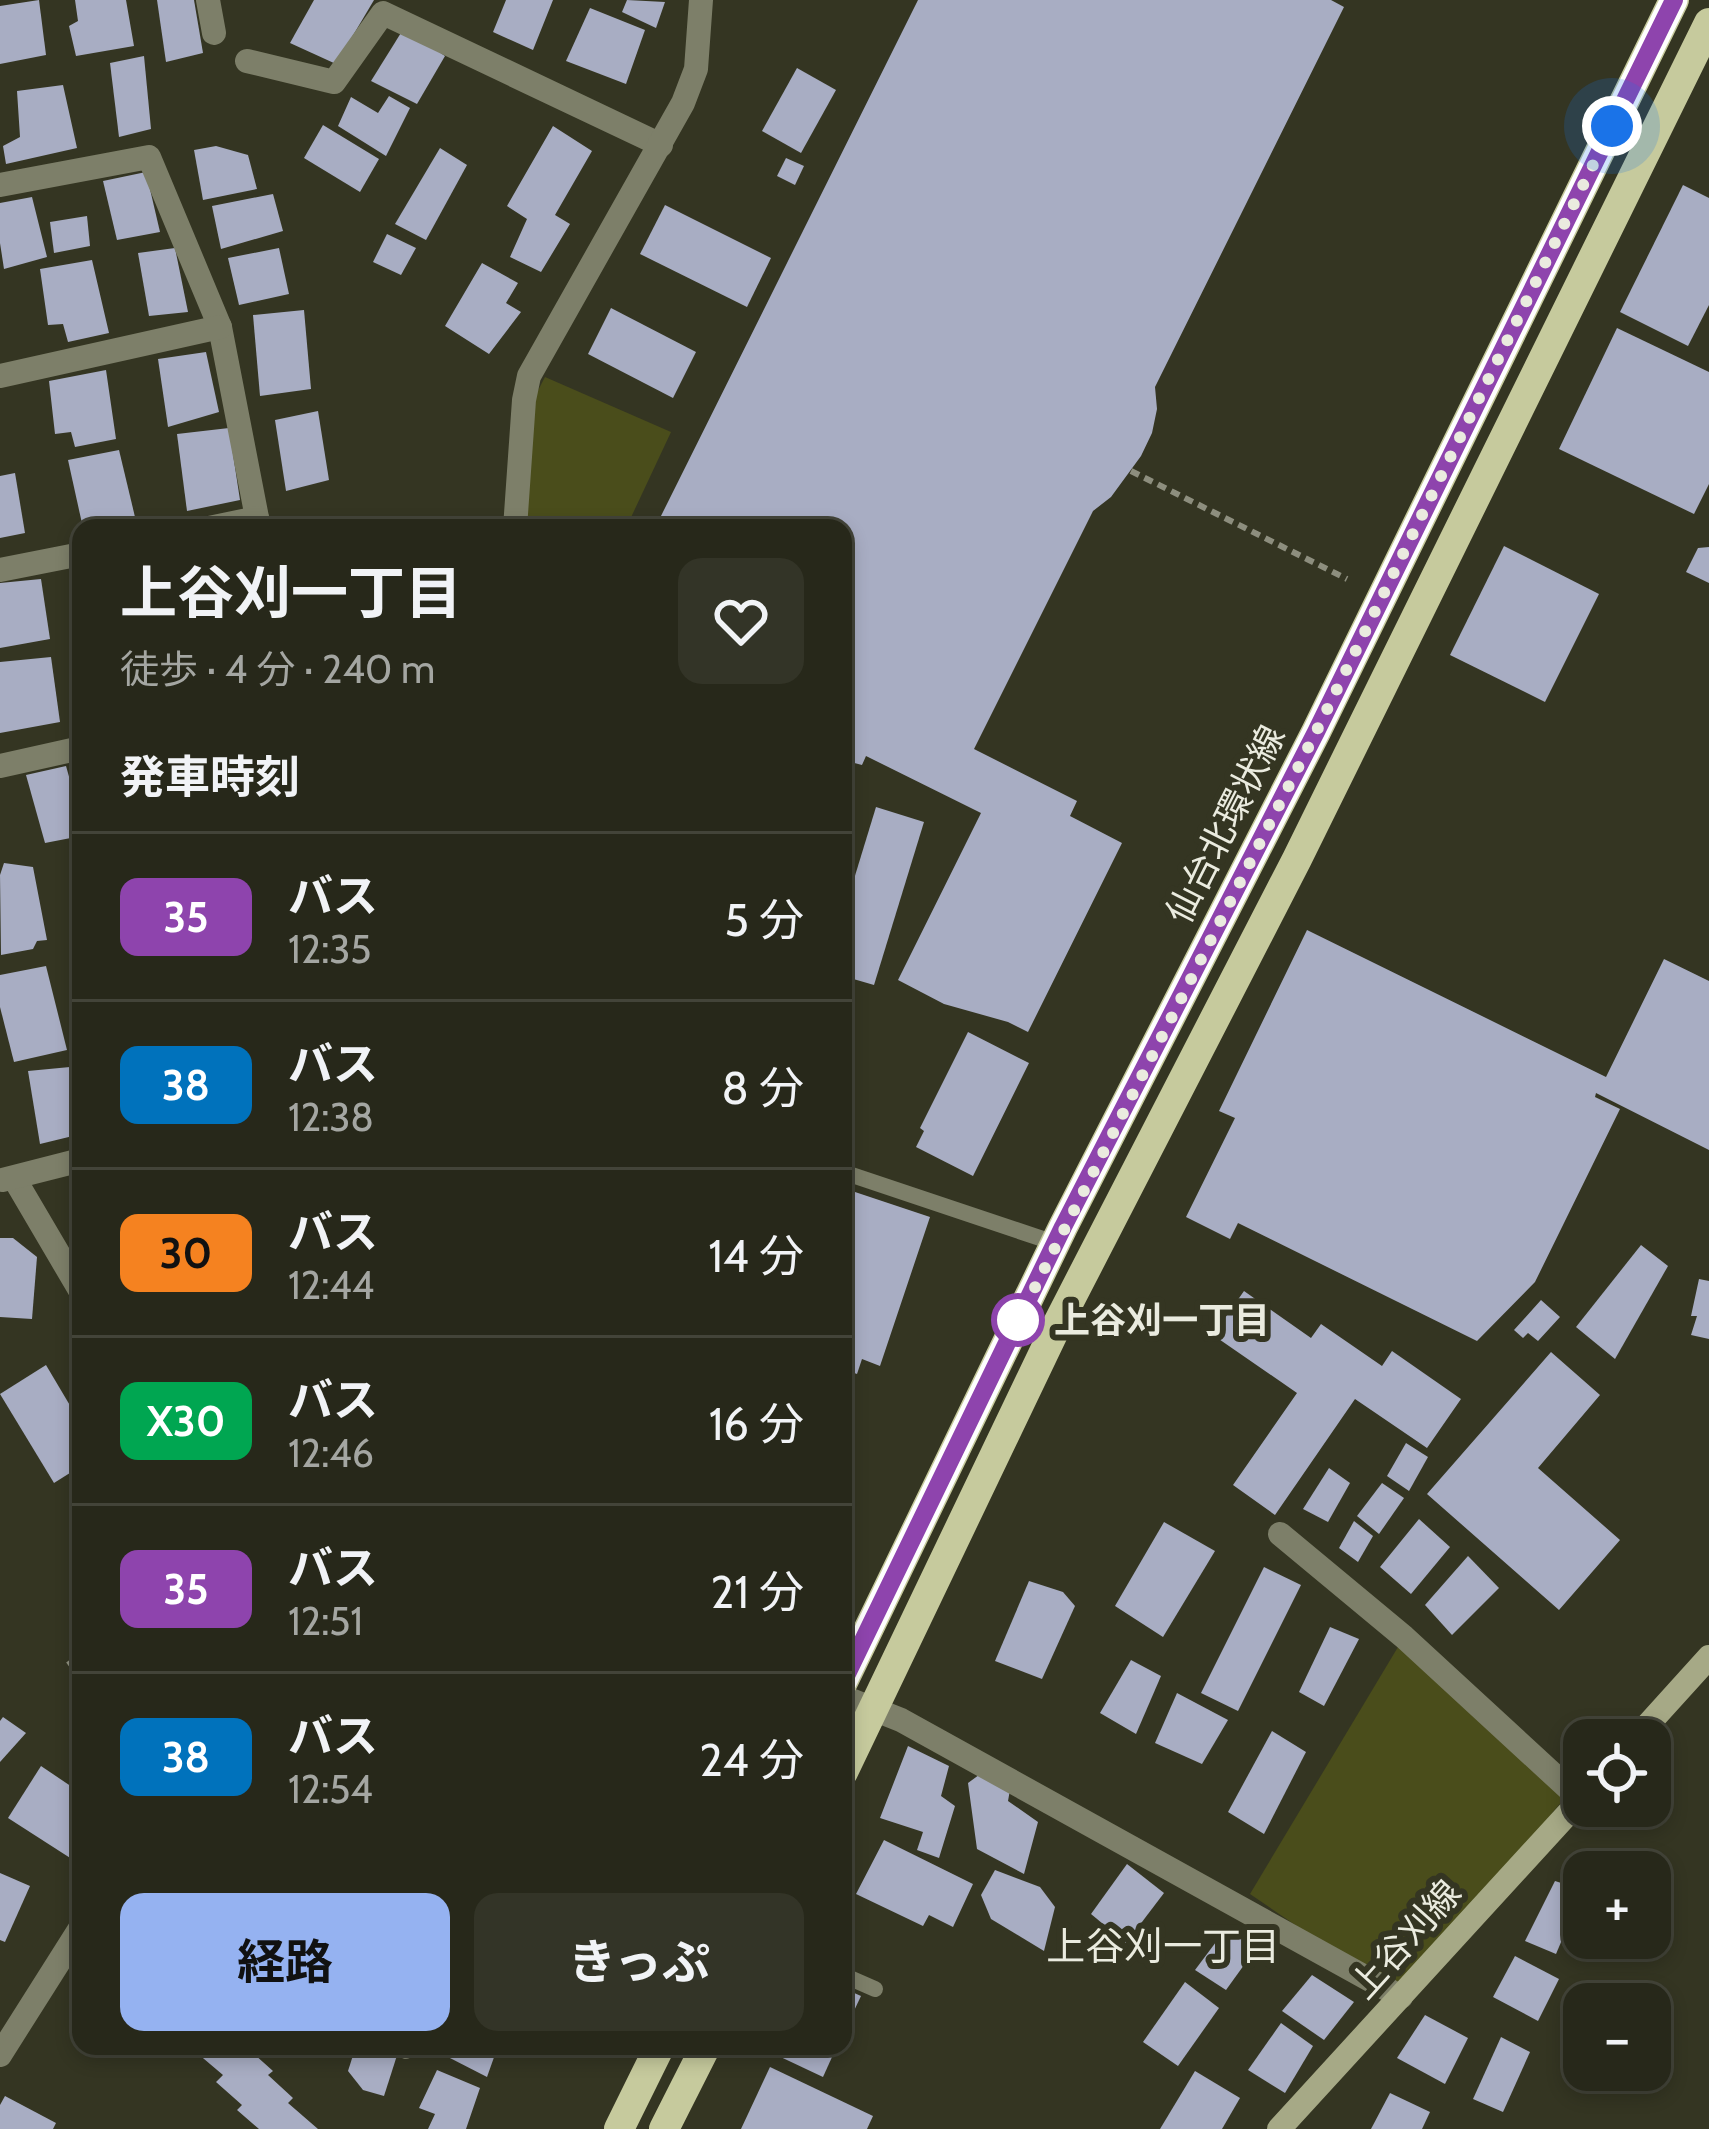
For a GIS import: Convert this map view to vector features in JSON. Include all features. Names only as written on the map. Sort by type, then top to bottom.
[{"type":"main road","name":"仙台北環状線","points":[[852,1663],[1055,1243],[1316,732],[1674,0]]},
{"type":"main road","points":[[852,1753],[1058,1324],[1308,838],[1709,25]]},
{"type":"main road","points":[[619,2129],[656,2055]]},
{"type":"main road","points":[[664,2129],[701,2055]]},
{"type":"street","points":[[208,0],[214,33]]},
{"type":"street","points":[[516,519],[529,376],[683,103],[696,69],[701,0]]},
{"type":"street","points":[[247,61],[334,82],[382,13],[661,145]]},
{"type":"street","points":[[0,184],[148,158],[220,328],[257,519]]},
{"type":"street","points":[[0,376],[220,328]]},
{"type":"street","points":[[0,570],[72,556]]},
{"type":"street","points":[[0,766],[72,750]]},
{"type":"street","points":[[72,1162],[7,1179],[72,1278]]},
{"type":"street","points":[[1280,1534],[1404,1637],[1563,1781]]},
{"type":"street","points":[[1654,1719],[1707,1662]]},
{"type":"street","points":[[852,1701],[901,1720],[1401,1997]]},
{"type":"street","name":"上谷刈線","points":[[1279,2129],[1563,1819]]},
{"type":"street","points":[[0,2055],[72,1942]]},
{"type":"lane","points":[[852,1175],[1055,1243]]},
{"type":"lane","points":[[852,1979],[875,1989]]},
{"type":"path","points":[[1131,471],[1347,579]]},
{"type":"path","points":[[68,1665],[72,1662]]},
{"type":"green space","points":[[545,377],[671,432],[630,519],[523,519],[532,402]]},
{"type":"green space","points":[[1404,1637],[1563,1791],[1563,1800],[1401,1997],[1250,1894]]},
{"type":"building","points":[[39,0],[46,55],[0,64],[0,6]]},
{"type":"building","points":[[75,0],[126,0],[134,46],[76,56],[69,26],[78,21]]},
{"type":"building","points":[[157,0],[194,0],[203,53],[166,62]]},
{"type":"building","points":[[314,0],[374,0],[336,64],[290,43]]},
{"type":"building","points":[[506,0],[553,0],[533,50],[493,32]]},
{"type":"building","points":[[627,0],[665,2],[656,28],[622,12]]},
{"type":"building","points":[[918,0],[1331,0],[1344,7],[1155,387],[1157,409],[1141,456],[1111,497],[1093,511],[974,749],[1077,801],[1070,816],[1122,843],[1028,1032],[944,1004],[898,980],[981,813],[866,756],[862,765],[852,762],[852,519],[659,519]]},
{"type":"building","points":[[590,8],[645,30],[626,84],[566,61]]},
{"type":"building","points":[[404,28],[445,56],[417,104],[371,81]]},
{"type":"building","points":[[144,56],[151,129],[119,137],[110,63]]},
{"type":"building","points":[[797,68],[836,90],[801,153],[762,131]]},
{"type":"building","points":[[63,85],[77,148],[6,164],[3,146],[20,137],[17,91]]},
{"type":"building","points":[[389,96],[410,108],[386,156],[338,126],[351,97],[378,113]]},
{"type":"building","points":[[323,125],[379,159],[360,192],[304,158]]},
{"type":"building","points":[[553,126],[592,151],[555,215],[570,224],[541,272],[510,257],[527,219],[507,206]]},
{"type":"building","points":[[216,146],[248,155],[257,189],[203,200],[194,150]]},
{"type":"building","points":[[440,148],[467,165],[426,240],[395,224]]},
{"type":"building","points":[[786,158],[804,166],[795,185],[777,176]]},
{"type":"building","points":[[146,172],[160,232],[117,240],[103,181]]},
{"type":"building","points":[[1683,185],[1709,198],[1709,305],[1688,346],[1620,312]]},
{"type":"building","points":[[273,194],[283,231],[221,249],[212,206]]},
{"type":"building","points":[[32,197],[47,257],[4,269],[0,203]]},
{"type":"building","points":[[665,205],[771,258],[747,307],[640,254]]},
{"type":"building","points":[[87,216],[90,246],[54,253],[50,222]]},
{"type":"building","points":[[387,234],[416,248],[401,275],[373,262]]},
{"type":"building","points":[[175,248],[188,312],[149,316],[138,253]]},
{"type":"building","points":[[279,248],[289,294],[239,305],[228,258]]},
{"type":"building","points":[[92,260],[109,333],[68,342],[63,324],[48,325],[40,269]]},
{"type":"building","points":[[482,263],[518,283],[506,303],[521,312],[489,354],[445,326]]},
{"type":"building","points":[[611,308],[696,352],[673,398],[588,354]]},
{"type":"building","points":[[304,310],[311,389],[260,396],[253,315]]},
{"type":"building","points":[[1617,328],[1709,372],[1709,484],[1694,514],[1559,449]]},
{"type":"building","points":[[206,352],[219,412],[168,427],[158,359]]},
{"type":"building","points":[[106,370],[116,439],[75,447],[71,432],[55,434],[49,381]]},
{"type":"building","points":[[318,411],[329,480],[286,491],[275,420]]},
{"type":"building","points":[[229,428],[240,500],[187,511],[177,434]]},
{"type":"building","points":[[119,450],[135,517],[81,519],[68,460]]},
{"type":"building","points":[[15,473],[25,533],[0,538],[0,476]]},
{"type":"building","points":[[1504,546],[1599,594],[1545,702],[1450,655]]},
{"type":"building","points":[[1709,547],[1709,583],[1686,572],[1698,548]]},
{"type":"building","points":[[41,579],[50,639],[0,648],[0,583]]},
{"type":"building","points":[[51,657],[60,722],[0,733],[0,662]]},
{"type":"building","points":[[66,766],[72,787],[72,838],[45,843],[26,775]]},
{"type":"building","points":[[876,807],[924,822],[874,985],[852,979],[852,886]]},
{"type":"building","points":[[4,863],[33,867],[47,940],[37,941],[33,949],[1,955],[0,875]]},
{"type":"building","points":[[1307,930],[1606,1077],[1664,959],[1709,981],[1709,1150],[1596,1093],[1595,1097],[1620,1109],[1535,1282],[1477,1341],[1238,1223],[1230,1239],[1186,1217],[1235,1118],[1219,1111]]},
{"type":"building","points":[[46,966],[67,1050],[14,1062],[0,1007],[0,975]]},
{"type":"building","points":[[968,1032],[1029,1063],[973,1176],[916,1147],[924,1131],[920,1128]]},
{"type":"building","points":[[70,1067],[72,1136],[40,1144],[28,1071]]},
{"type":"building","points":[[852,1191],[930,1217],[880,1366],[862,1359],[857,1374],[852,1372]]},
{"type":"building","points":[[0,1238],[13,1238],[37,1257],[32,1319],[0,1317]]},
{"type":"building","points":[[1641,1245],[1668,1266],[1615,1359],[1576,1327]]},
{"type":"building","points":[[1699,1279],[1709,1281],[1709,1339],[1691,1335]]},
{"type":"building","points":[[1244,1291],[1311,1338],[1321,1324],[1382,1366],[1392,1351],[1461,1399],[1427,1448],[1355,1399],[1275,1515],[1233,1485],[1297,1393],[1213,1335]]},
{"type":"building","points":[[1541,1300],[1560,1317],[1538,1341],[1528,1333],[1523,1338],[1514,1330]]},
{"type":"building","points":[[1551,1352],[1600,1395],[1538,1468],[1620,1540],[1559,1610],[1427,1494]]},
{"type":"building","points":[[46,1365],[72,1409],[72,1472],[54,1483],[0,1394]]},
{"type":"building","points":[[1406,1443],[1428,1457],[1409,1491],[1387,1476]]},
{"type":"building","points":[[1329,1468],[1350,1483],[1328,1522],[1303,1509]]},
{"type":"building","points":[[1382,1483],[1404,1498],[1379,1534],[1357,1516]]},
{"type":"building","points":[[1419,1519],[1450,1547],[1411,1594],[1380,1567]]},
{"type":"building","points":[[1354,1521],[1373,1536],[1358,1562],[1339,1548]]},
{"type":"building","points":[[1164,1522],[1215,1551],[1163,1637],[1115,1606]]},
{"type":"building","points":[[1468,1556],[1499,1588],[1452,1635],[1425,1605]]},
{"type":"building","points":[[1264,1567],[1301,1585],[1238,1711],[1201,1693]]},
{"type":"building","points":[[1029,1581],[1063,1592],[1075,1606],[1042,1679],[995,1661]]},
{"type":"building","points":[[1330,1627],[1359,1639],[1324,1706],[1299,1692]]},
{"type":"building","points":[[1131,1660],[1161,1676],[1136,1734],[1100,1713]]},
{"type":"building","points":[[1177,1693],[1228,1720],[1202,1764],[1155,1743]]},
{"type":"building","points":[[3,1717],[26,1733],[0,1762],[0,1721]]},
{"type":"building","points":[[1272,1731],[1306,1752],[1264,1834],[1228,1812]]},
{"type":"building","points":[[908,1746],[949,1766],[941,1796],[955,1806],[939,1858],[917,1850],[923,1832],[880,1818]]},
{"type":"building","points":[[41,1766],[72,1787],[72,1859],[8,1818]]},
{"type":"building","points":[[983,1772],[1011,1784],[1008,1801],[1038,1822],[1024,1874],[977,1849],[968,1783]]},
{"type":"building","points":[[884,1840],[973,1884],[953,1927],[929,1915],[923,1926],[856,1894]]},
{"type":"building","points":[[1127,1864],[1164,1893],[1126,1943],[1091,1914]]},
{"type":"building","points":[[995,1870],[1040,1887],[1055,1907],[1044,1951],[991,1919],[981,1895]]},
{"type":"building","points":[[0,1873],[30,1886],[5,1942],[0,1940]]},
{"type":"building","points":[[1555,1881],[1563,1884],[1563,1937],[1556,1954],[1525,1941]]},
{"type":"building","points":[[1228,1926],[1257,1947],[1226,1990],[1195,1970]]},
{"type":"building","points":[[1515,1956],[1559,1979],[1538,2021],[1493,1997]]},
{"type":"building","points":[[1312,1975],[1354,2002],[1324,2040],[1282,2011]]},
{"type":"building","points":[[1185,1982],[1219,2008],[1178,2066],[1143,2042]]},
{"type":"building","points":[[852,1992],[861,1996],[852,2015]]},
{"type":"building","points":[[1425,2015],[1468,2038],[1445,2084],[1397,2058]]},
{"type":"building","points":[[1281,2023],[1313,2046],[1285,2093],[1248,2070]]},
{"type":"building","points":[[1501,2037],[1530,2052],[1503,2112],[1473,2099]]},
{"type":"building","points":[[199,2055],[255,2055],[293,2098],[288,2103],[318,2129],[259,2129],[237,2110],[242,2105],[216,2082],[223,2075]]},
{"type":"building","points":[[353,2055],[397,2055],[384,2096],[363,2090],[348,2071]]},
{"type":"building","points":[[449,2055],[495,2055],[487,2077]]},
{"type":"building","points":[[776,2055],[833,2055],[823,2077]]},
{"type":"building","points":[[770,2067],[873,2116],[867,2129],[741,2129]]},
{"type":"building","points":[[437,2070],[480,2088],[466,2129],[428,2129],[435,2114],[419,2108]]},
{"type":"building","points":[[1195,2071],[1240,2098],[1222,2129],[1160,2129]]},
{"type":"building","points":[[1390,2093],[1430,2112],[1422,2129],[1371,2129]]},
{"type":"building","points":[[5,2096],[56,2123],[53,2129],[0,2129]]},
{"type":"bus line","name":"35","points":[[852,1663],[1063,1227],[1316,732],[1674,0]]},
{"type":"place","name":"上谷刈一丁目","points":[[1018,1320]]},
{"type":"district","name":"上谷刈一丁目","points":[[1163,1946]]},
{"type":"route","points":[[1018,1320],[1316,732],[1612,126]]}]
